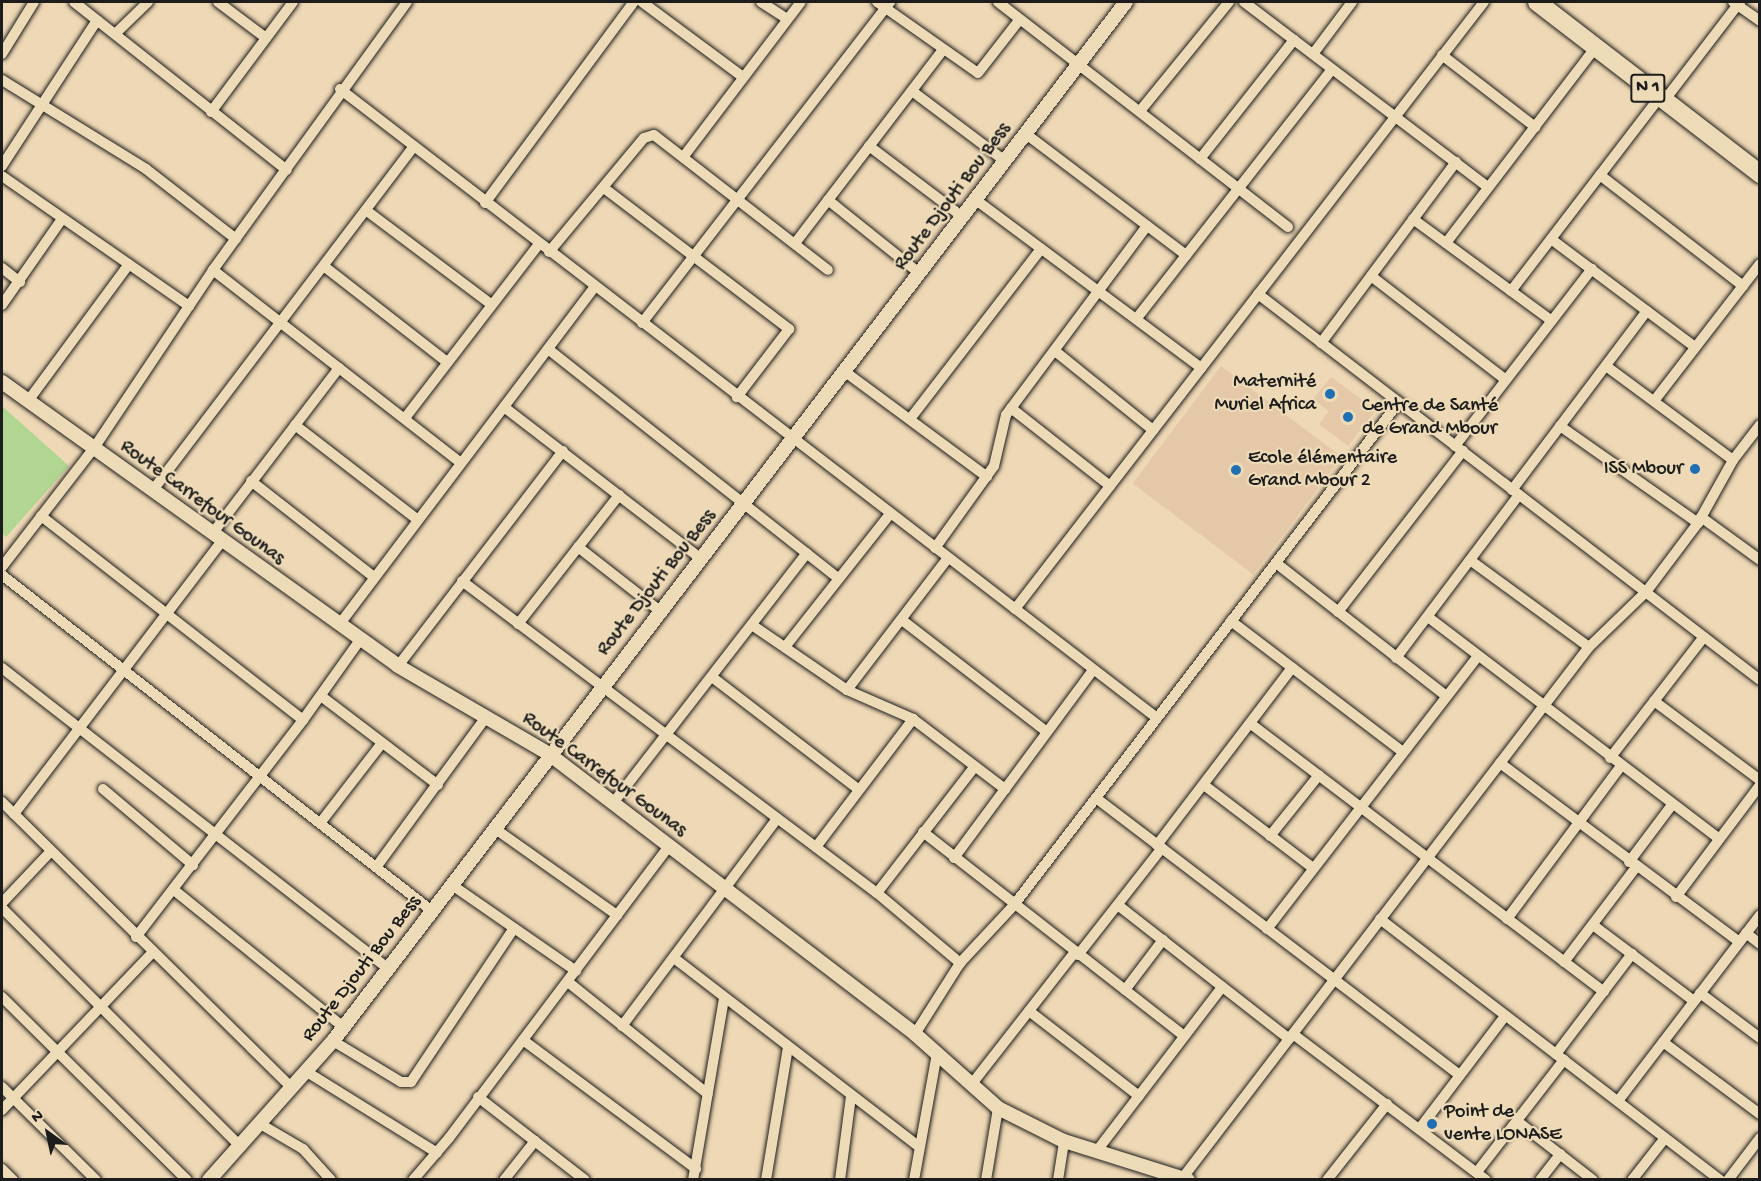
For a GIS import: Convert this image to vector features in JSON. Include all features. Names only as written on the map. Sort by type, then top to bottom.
[{"type":"highway","name":"N 1","points":[[1537,2],[1760,174]]},
{"type":"main road","name":"Route Djouti Bou Bess","points":[[209,1179],[262,1125],[333,1041],[549,754],[1126,2]]},
{"type":"main road","name":"Route Carrefour Gounas","points":[[2,382],[398,666],[549,754],[915,1034],[998,1108],[1064,1142],[1184,1179]]},
{"type":"street","points":[[2,54],[34,2]]},
{"type":"street","points":[[74,2],[287,170]]},
{"type":"street","points":[[115,34],[148,2]]},
{"type":"street","points":[[218,2],[266,38]]},
{"type":"street","points":[[211,112],[293,2]]},
{"type":"street","points":[[2,567],[94,448],[213,270],[287,170],[340,89],[407,2]]},
{"type":"street","points":[[485,203],[634,2]]},
{"type":"street","points":[[642,2],[743,77]]},
{"type":"street","points":[[761,2],[787,20]]},
{"type":"street","points":[[684,156],[801,2]]},
{"type":"street","points":[[998,2],[1288,227]]},
{"type":"street","points":[[1140,111],[1229,2]]},
{"type":"street","points":[[1244,2],[1488,187]]},
{"type":"street","points":[[1313,54],[1352,2]]},
{"type":"street","points":[[1015,609],[1484,2]]},
{"type":"street","points":[[1511,291],[1737,3],[1760,21]]},
{"type":"street","points":[[642,323],[884,4],[942,51],[978,73],[1020,19]]},
{"type":"street","points":[[2,166],[97,20]]},
{"type":"street","points":[[1200,159],[1294,40]]},
{"type":"street","points":[[1446,243],[1596,47]]},
{"type":"street","points":[[796,242],[942,51]]},
{"type":"street","points":[[1442,55],[1535,127]]},
{"type":"street","points":[[1137,318],[1332,69]]},
{"type":"street","points":[[2,80],[146,169],[236,239]]},
{"type":"street","points":[[340,89],[413,148],[1157,718]]},
{"type":"street","points":[[912,91],[1005,161]]},
{"type":"street","points":[[1026,134],[1186,255]]},
{"type":"street","points":[[549,252],[648,135],[684,156],[739,197],[828,270]]},
{"type":"street","points":[[869,146],[963,217]]},
{"type":"street","points":[[153,490],[325,267],[413,148]]},
{"type":"street","points":[[1321,343],[1456,162]]},
{"type":"street","points":[[1600,175],[1743,286]]},
{"type":"street","points":[[2,176],[189,306]]},
{"type":"street","points":[[604,188],[789,329],[737,397]]},
{"type":"street","points":[[828,200],[920,273]]},
{"type":"street","points":[[976,200],[1137,318],[1200,368]]},
{"type":"street","points":[[367,211],[492,305]]},
{"type":"street","points":[[2,305],[62,219]]},
{"type":"street","points":[[1413,219],[1552,321]]},
{"type":"street","points":[[935,548],[987,477],[1011,408],[1100,292],[1147,226]]},
{"type":"street","points":[[1551,239],[1695,348]]},
{"type":"street","points":[[405,418],[539,244]]},
{"type":"street","points":[[910,419],[1041,249]]},
{"type":"street","points":[[28,401],[129,264]]},
{"type":"street","points":[[1654,401],[1760,264]]},
{"type":"street","points":[[325,267],[447,362]]},
{"type":"street","points":[[2,268],[20,282]]},
{"type":"street","points":[[1338,612],[1459,449],[1506,380],[1592,269]]},
{"type":"street","points":[[213,270],[461,463]]},
{"type":"street","points":[[1371,276],[1506,380]]},
{"type":"street","points":[[339,625],[595,287]]},
{"type":"street","points":[[1258,294],[1760,680]]},
{"type":"street","points":[[1396,658],[1470,560],[1560,426],[1647,311]]},
{"type":"street","points":[[548,349],[838,578]]},
{"type":"street","points":[[1055,351],[1153,430]]},
{"type":"street","points":[[1606,366],[1733,460]]},
{"type":"street","points":[[14,814],[166,613],[251,481],[339,368]]},
{"type":"street","points":[[844,371],[987,477]]},
{"type":"street","points":[[915,1034],[960,963],[1014,905],[1399,402]]},
{"type":"street","points":[[504,407],[700,558]]},
{"type":"street","points":[[1011,408],[1110,486]]},
{"type":"street","points":[[295,425],[418,520]]},
{"type":"street","points":[[1184,1179],[1333,980],[1589,647],[1646,592],[1699,520],[1733,460],[1760,425]]},
{"type":"street","points":[[1560,426],[1760,560]]},
{"type":"street","points":[[398,666],[563,451]]},
{"type":"street","points":[[251,481],[374,577]]},
{"type":"street","points":[[518,624],[619,495]]},
{"type":"street","points":[[785,647],[890,514]]},
{"type":"street","points":[[41,516],[303,720]]},
{"type":"street","points":[[578,547],[660,611]]},
{"type":"street","points":[[613,803],[807,553]]},
{"type":"street","points":[[847,690],[948,558]]},
{"type":"street","points":[[1470,560],[1589,647]]},
{"type":"street","points":[[1276,563],[1446,696]]},
{"type":"street","points":[[2,575],[123,672],[261,775],[432,911]]},
{"type":"street","points":[[462,581],[877,893],[960,963]]},
{"type":"street","points":[[1428,617],[1719,839]]},
{"type":"street","points":[[902,620],[1047,732]]},
{"type":"street","points":[[1231,621],[1403,752]]},
{"type":"street","points":[[752,625],[847,690],[913,719],[1005,789]]},
{"type":"street","points":[[1610,758],[1704,637]]},
{"type":"street","points":[[136,937],[218,833],[360,640]]},
{"type":"street","points":[[1267,929],[1478,656]]},
{"type":"street","points":[[2,668],[79,731],[218,833],[387,968]]},
{"type":"street","points":[[971,1085],[1029,1011],[1119,906],[1204,785],[1292,668]]},
{"type":"street","points":[[954,858],[1093,670]]},
{"type":"street","points":[[712,677],[858,790]]},
{"type":"street","points":[[321,696],[438,785]]},
{"type":"street","points":[[1654,700],[1760,780]]},
{"type":"street","points":[[377,866],[486,717]]},
{"type":"street","points":[[816,847],[913,719]]},
{"type":"street","points":[[1251,724],[1604,992]]},
{"type":"street","points":[[321,822],[382,743]]},
{"type":"street","points":[[1500,763],[1577,824],[1676,897],[1742,938],[1760,944]]},
{"type":"street","points":[[877,893],[975,766]]},
{"type":"street","points":[[1507,919],[1621,766]]},
{"type":"street","points":[[1270,836],[1319,775]]},
{"type":"street","points":[[1204,785],[1313,868]]},
{"type":"street","points":[[1676,897],[1760,785]]},
{"type":"street","points":[[103,789],[193,865]]},
{"type":"street","points":[[1096,798],[1460,1075]]},
{"type":"street","points":[[2,802],[136,937],[292,1088]]},
{"type":"street","points":[[1564,962],[1593,925],[1672,805]]},
{"type":"street","points":[[622,1026],[777,819]]},
{"type":"street","points":[[494,828],[617,915]]},
{"type":"street","points":[[923,832],[1184,1036]]},
{"type":"street","points":[[413,1179],[437,1153],[669,846]]},
{"type":"street","points":[[2,903],[50,852]]},
{"type":"street","points":[[452,885],[576,971]]},
{"type":"street","points":[[174,890],[343,1027]]},
{"type":"street","points":[[1119,906],[1222,987],[1420,1128],[1481,1176],[1632,954]]},
{"type":"street","points":[[2,908],[99,1009],[241,1147]]},
{"type":"street","points":[[1618,1101],[1760,915]]},
{"type":"street","points":[[1380,919],[1720,1179]]},
{"type":"street","points":[[1593,925],[1632,954],[1760,1038]]},
{"type":"street","points":[[333,1041],[401,1082],[411,1082],[514,928]]},
{"type":"street","points":[[1125,990],[1162,940]]},
{"type":"street","points":[[2,1110],[153,952]]},
{"type":"street","points":[[674,958],[851,1097],[919,1146]]},
{"type":"street","points":[[568,982],[708,1094]]},
{"type":"street","points":[[1096,1152],[1222,987]]},
{"type":"street","points":[[2,997],[187,1179]]},
{"type":"street","points":[[523,1040],[694,1174],[724,998]]},
{"type":"street","points":[[1029,1011],[1139,1096]]},
{"type":"street","points":[[1420,1128],[1505,1016]]},
{"type":"street","points":[[1663,1042],[1760,1114]]},
{"type":"street","points":[[766,1179],[788,1047]]},
{"type":"street","points":[[914,1179],[937,1054]]},
{"type":"street","points":[[307,1072],[437,1153]]},
{"type":"street","points":[[2,1087],[96,1179]]},
{"type":"street","points":[[478,1097],[585,1179]]},
{"type":"street","points":[[840,1179],[851,1097]]},
{"type":"street","points":[[1327,1179],[1387,1104]]},
{"type":"street","points":[[986,1179],[998,1108]]},
{"type":"street","points":[[1517,1121],[1593,1179]]},
{"type":"street","points":[[262,1125],[303,1149],[330,1179]]},
{"type":"street","points":[[1632,1179],[1665,1138]]},
{"type":"street","points":[[1728,1179],[1760,1138]]},
{"type":"street","points":[[504,1179],[535,1141]]},
{"type":"street","points":[[1058,1179],[1064,1142]]},
{"type":"street","points":[[1540,1179],[1560,1154]]},
{"type":"street","points":[[2,1169],[12,1179]]},
{"type":"shaded area","name":"Ecole élémentaire Grand Mbour 2","points":[[1221,366],[1342,457],[1253,574],[1133,483]]},
{"type":"shaded area","name":"Centre de Santé de Grand Mbour","points":[[1331,377],[1376,410],[1348,446],[1319,424],[1329,411],[1313,399]]},
{"type":"green space","points":[[2,406],[69,466],[6,537],[2,533]]},
{"type":"place","name":"Maternité Muriel Africa","points":[[1330,394]]},
{"type":"place","name":"Centre de Santé de Grand Mbour","points":[[1348,417]]},
{"type":"place","name":"ISS Mbour","points":[[1695,469]]},
{"type":"place","name":"Ecole élémentaire Grand Mbour 2","points":[[1236,470]]},
{"type":"place","name":"Point de vente LONASE","points":[[1432,1124]]}]
